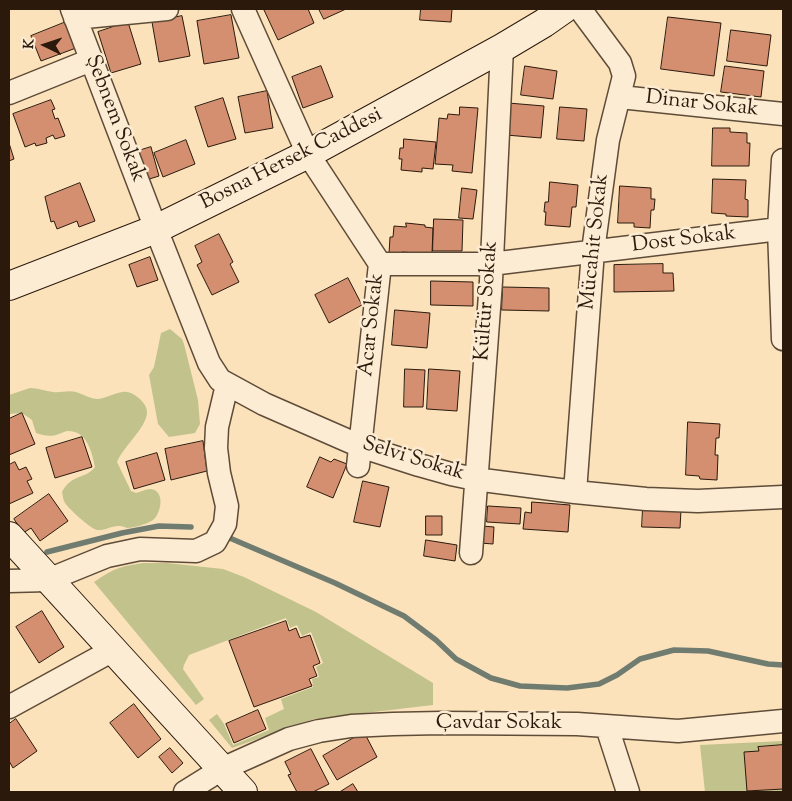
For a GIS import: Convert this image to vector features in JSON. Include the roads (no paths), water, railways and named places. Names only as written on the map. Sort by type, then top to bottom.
[{"type":"main road","name":"Bosna Hersek Caddesi","points":[[9,286],[156,230],[308,154],[502,48],[564,9]]},
{"type":"main road","points":[[9,536],[243,792]]},
{"type":"street","points":[[73,13],[167,9]]},
{"type":"street","name":"Acar Sokak","points":[[242,9],[308,154],[380,264],[359,456]]},
{"type":"street","name":"Mücahit Sokak","points":[[575,492],[593,251],[608,140],[624,76],[620,63],[580,9]]},
{"type":"street","name":"Şebnem Sokak","points":[[73,13],[156,230]]},
{"type":"street","name":"Kültür Sokak","points":[[470,554],[491,264],[502,48]]},
{"type":"street","points":[[9,93],[91,60]]},
{"type":"street","name":"Dinar Sokak","points":[[620,97],[783,114]]},
{"type":"street","points":[[783,160],[779,229],[783,339]]},
{"type":"street","name":"Dost Sokak","points":[[380,264],[491,264],[779,229]]},
{"type":"street","name":"Selvi Sokak","points":[[156,230],[210,363],[220,380],[359,456],[419,465],[475,479],[575,492],[698,501],[783,497]]},
{"type":"street","points":[[9,581],[48,580],[107,556],[140,549],[196,551],[215,542],[225,524],[227,506],[219,473],[216,448],[217,427],[227,384]]},
{"type":"street","points":[[9,707],[113,650]]},
{"type":"street","name":"Çavdar Sokak","points":[[185,792],[222,769],[289,738],[351,726],[441,723],[577,724],[678,731],[783,721]]},
{"type":"street","points":[[607,727],[628,792]]},
{"type":"waterway","points":[[47,552],[122,533],[159,526],[191,527]]},
{"type":"waterway","points":[[225,536],[335,583],[404,616],[436,640],[456,659],[491,678],[520,686],[567,688],[599,684],[617,675],[640,659],[674,650],[708,651],[768,664],[783,665]]}]
